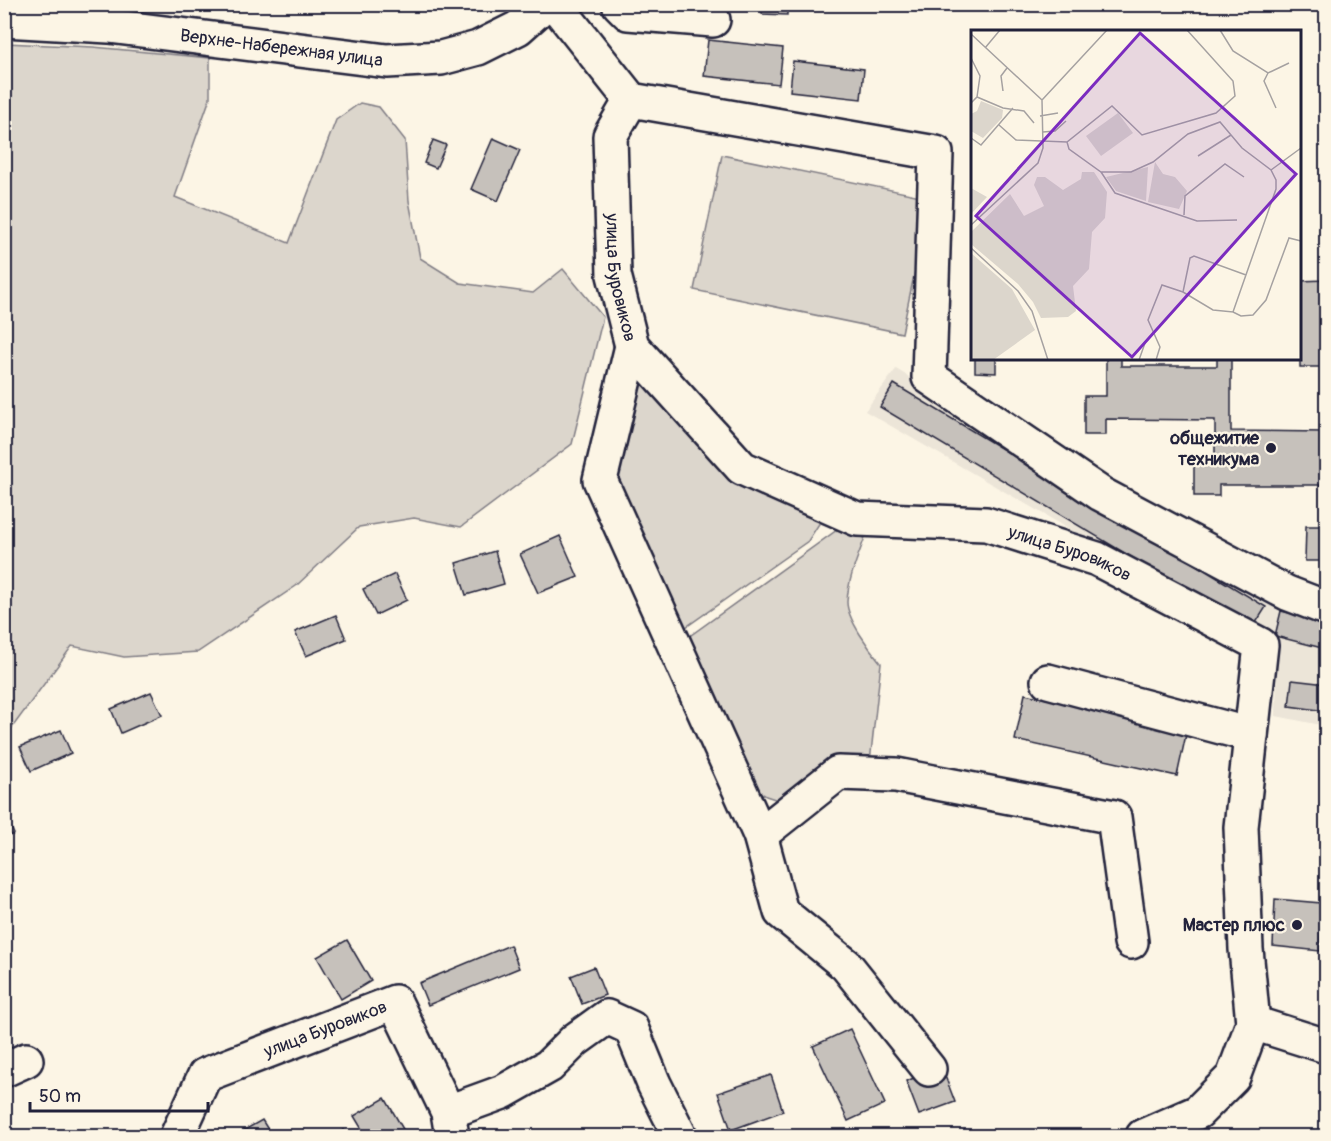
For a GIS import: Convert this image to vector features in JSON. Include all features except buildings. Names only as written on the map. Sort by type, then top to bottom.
[{"type":"street","name":"Верхне-Набережная улица","points":[[4,20],[109,26],[387,61],[441,58],[478,48],[518,28],[545,4]]},
{"type":"street","points":[[555,4],[631,100],[936,153],[929,376],[1101,494],[1287,594],[1326,608]]},
{"type":"street","points":[[619,4],[628,13],[713,20]]},
{"type":"street","name":"улица Буровиков","points":[[631,100],[610,136],[614,275],[632,346],[742,468],[857,519],[986,524],[1097,559],[1261,645],[1241,827],[1246,949],[1254,1023],[1233,1077],[1198,1112],[1143,1137]]},
{"type":"street","points":[[632,346],[600,480],[760,834],[780,912],[846,965],[929,1070]]},
{"type":"street","points":[[1048,681],[1251,735]]},
{"type":"street","points":[[760,834],[838,773],[896,775],[1114,817],[1131,942]]},
{"type":"street","name":"улица Буровиков","points":[[177,1137],[205,1075],[395,1002],[450,1124],[549,1066],[575,1040],[607,1017],[631,1028],[654,1084],[680,1137]]},
{"type":"street","points":[[1254,1023],[1326,1046]]},
{"type":"shaded area","points":[[5,43],[93,47],[210,58],[210,98],[175,197],[289,243],[336,120],[360,103],[379,107],[405,140],[409,201],[420,258],[460,283],[533,293],[563,269],[603,317],[572,444],[461,527],[414,518],[359,527],[296,586],[198,652],[124,657],[72,646],[11,729],[5,733]]},
{"type":"shaded area","points":[[722,155],[930,198],[902,333],[694,290]]},
{"type":"shaded area","points":[[896,369],[1273,599],[1326,611],[1326,726],[1276,716],[1277,649],[865,411]]},
{"type":"shaded area","points":[[647,378],[824,516],[808,541],[676,634],[609,475],[629,383]]},
{"type":"shaded area","points":[[848,527],[868,529],[850,583],[848,609],[860,634],[881,663],[870,762],[784,802],[766,796],[750,786],[680,643],[837,530]]},
{"type":"place","name":"общежитие техникума","points":[[1271,448]]},
{"type":"place","name":"Мастер плюс","points":[[1297,925]]}]
